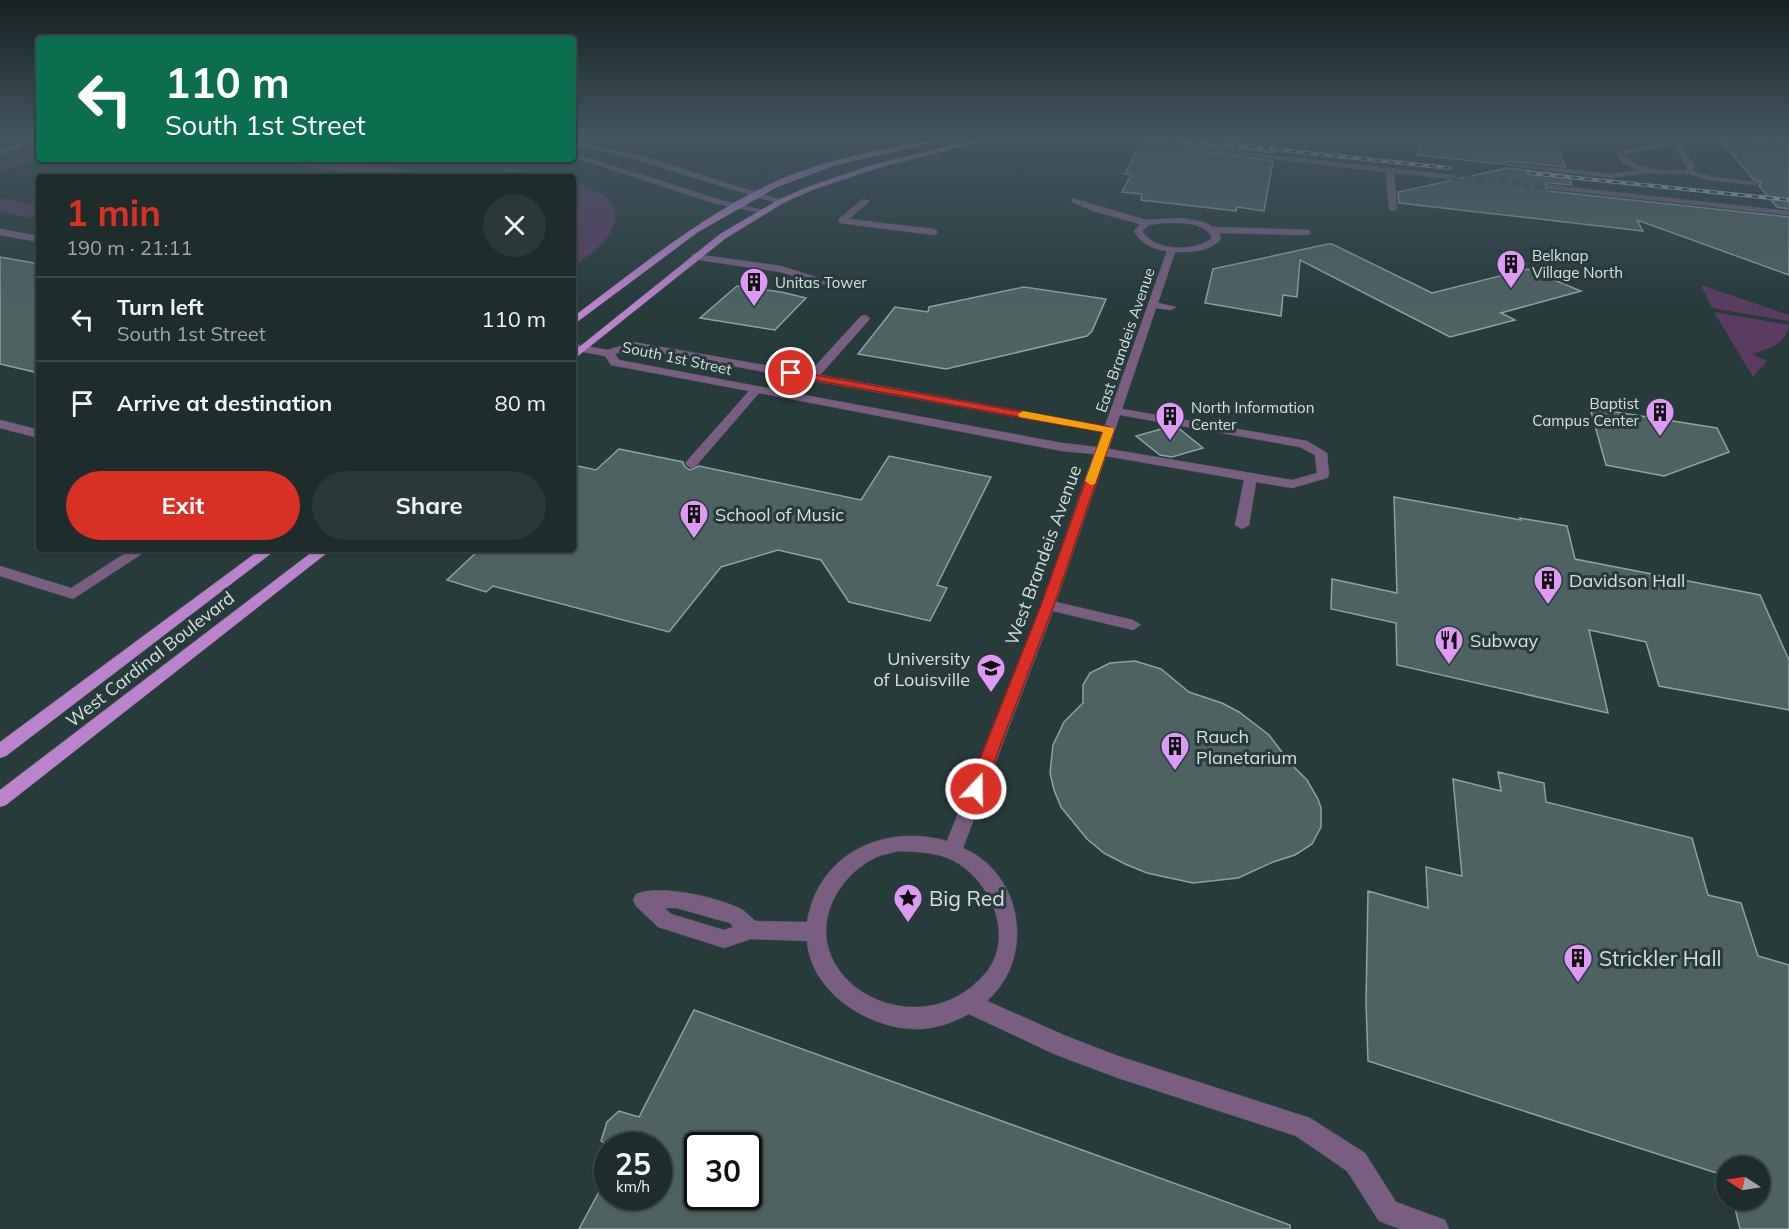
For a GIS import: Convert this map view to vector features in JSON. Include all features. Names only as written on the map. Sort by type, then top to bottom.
[{"type":"main road","points":[[576,320],[735,205],[760,192]]},
{"type":"main road","points":[[578,348],[695,257],[762,211],[801,192]]},
{"type":"main road","name":"West Cardinal Boulevard","points":[[0,751],[266,552]]},
{"type":"main road","name":"West Cardinal Boulevard","points":[[0,800],[321,552]]},
{"type":"street","points":[[694,192],[762,211]]},
{"type":"street","points":[[747,192],[780,201]]},
{"type":"street","points":[[1392,192],[1393,209]]},
{"type":"street","points":[[1592,192],[1789,213]]},
{"type":"street","points":[[1075,200],[1096,209],[1146,223],[1180,220],[1212,230],[1307,232]]},
{"type":"street","points":[[866,201],[842,221],[933,232]]},
{"type":"street","points":[[1146,223],[1138,231],[1143,239],[1172,249],[1197,249],[1214,244],[1217,235],[1212,230]]},
{"type":"street","points":[[0,232],[36,238]]},
{"type":"street","name":"East Brandeis Avenue","points":[[1105,440],[1172,249]]},
{"type":"street","points":[[695,257],[781,269],[827,282]]},
{"type":"street","points":[[1153,305],[1171,308]]},
{"type":"street","points":[[790,396],[813,376],[865,318]]},
{"type":"street","name":"South 1st Street","points":[[633,345],[813,376],[1105,440],[1042,444],[615,363],[609,353],[633,345]]},
{"type":"street","points":[[578,348],[609,353]]},
{"type":"street","points":[[691,464],[756,390]]},
{"type":"street","points":[[1105,440],[1251,477],[1292,484],[1323,475],[1321,453],[1303,444],[1116,411]]},
{"type":"street","points":[[0,424],[36,433]]},
{"type":"street","name":"West Brandeis Avenue","points":[[952,851],[1048,605],[1105,440]]},
{"type":"street","points":[[1242,525],[1251,477]]},
{"type":"street","points":[[0,571],[73,594],[137,552]]},
{"type":"street","points":[[1048,605],[1132,625]]},
{"type":"street","points":[[899,843],[926,844],[952,851],[976,864],[994,883],[1006,907],[1010,933],[1005,960],[991,984],[969,1003],[937,1016],[902,1018],[868,1008],[841,988],[823,962],[816,932],[820,906],[832,882],[850,863],[873,850],[899,843]]},
{"type":"street","points":[[751,930],[816,932]]},
{"type":"street","points":[[969,1003],[1062,1046],[1302,1126],[1356,1162],[1388,1221],[1436,1229]]},
{"type":"shaded area","points":[[576,192],[598,192],[614,209],[615,220],[611,232],[589,255],[576,264]]},
{"type":"shaded area","points":[[0,198],[36,205],[36,218],[0,212]]},
{"type":"shaded area","points":[[1701,285],[1789,315],[1789,321],[1712,308]]},
{"type":"shaded area","points":[[1714,312],[1789,325],[1780,341],[1770,348],[1752,354],[1767,361],[1753,377]]},
{"type":"building","points":[[1126,192],[1267,192],[1264,211],[1237,207],[1236,211],[1141,200],[1142,194]]},
{"type":"building","points":[[1398,192],[1561,192],[1789,217],[1789,275],[1637,220],[1643,231],[1399,203]]},
{"type":"building","points":[[1764,192],[1789,192],[1789,209],[1777,207]]},
{"type":"building","name":"Belknap Village North","points":[[1328,244],[1432,293],[1528,269],[1581,291],[1501,313],[1515,320],[1450,337],[1300,260],[1297,297],[1283,295],[1281,316],[1205,303],[1213,269]]},
{"type":"building","points":[[0,257],[36,263],[36,372],[0,364]]},
{"type":"building","name":"Unitas Tower","points":[[737,286],[806,298],[775,330],[700,318]]},
{"type":"building","points":[[1024,287],[1106,299],[1092,331],[1087,336],[946,369],[858,354],[895,307],[928,312],[929,307]]},
{"type":"building","name":"Baptist Campus Center","points":[[1590,408],[1717,428],[1729,452],[1664,476],[1606,465]]},
{"type":"building","name":"North Information Center","points":[[1172,426],[1177,427],[1203,448],[1172,457],[1160,455],[1136,436]]},
{"type":"building","name":"School of Music","points":[[619,449],[683,462],[684,466],[690,470],[699,466],[861,500],[889,456],[991,477],[937,585],[947,588],[930,621],[849,602],[821,560],[778,550],[721,567],[669,632],[493,586],[486,592],[447,580],[477,552],[576,552],[576,466],[596,470]]},
{"type":"building","name":"Davidson Hall","points":[[1394,497],[1567,526],[1575,559],[1760,595],[1789,660],[1789,710],[1659,686],[1646,642],[1589,630],[1608,713],[1397,665],[1396,623],[1331,609],[1332,579],[1397,593]]},
{"type":"building","name":"Rauch Planetarium","points":[[1135,661],[1161,669],[1189,692],[1222,703],[1239,712],[1269,735],[1290,763],[1307,780],[1318,799],[1321,808],[1321,827],[1312,844],[1295,855],[1238,878],[1193,883],[1147,873],[1125,864],[1104,853],[1087,839],[1061,807],[1054,790],[1050,773],[1053,745],[1064,722],[1083,703],[1083,685],[1090,673],[1110,663]]},
{"type":"building","name":"Strickler Hall","points":[[1498,772],[1544,783],[1546,802],[1692,838],[1708,895],[1741,903],[1758,956],[1789,965],[1789,1229],[1740,1229],[1735,1210],[1770,1210],[1770,1156],[1716,1156],[1716,1173],[1368,1061],[1366,1003],[1368,891],[1428,908],[1426,867],[1462,876],[1453,779],[1501,791]]},
{"type":"building","points":[[694,1010],[1290,1225],[1290,1229],[579,1229],[594,1201],[594,1210],[672,1210],[672,1132],[604,1132],[607,1122],[619,1111],[639,1117]]},
{"type":"railway","points":[[1715,192],[1789,200]]},
{"type":"slow traffic","points":[[1023,414],[1109,430],[1091,481]]},
{"type":"place","name":"Belknap Village North","points":[[1511,290]]},
{"type":"place","name":"Unitas Tower","points":[[754,308]]},
{"type":"place","name":"Baptist Campus Center","points":[[1660,438]]},
{"type":"place","name":"North Information Center","points":[[1170,442]]},
{"type":"place","name":"School of Music","points":[[694,540]]},
{"type":"place","name":"Davidson Hall","points":[[1548,606]]},
{"type":"place","name":"Subway","points":[[1449,666]]},
{"type":"place","name":"University of Louisville","points":[[991,694]]},
{"type":"place","name":"Rauch Planetarium","points":[[1175,772]]},
{"type":"place","name":"Big Red","points":[[908,924]]},
{"type":"place","name":"Strickler Hall","points":[[1578,984]]},
{"type":"route","points":[[791,373],[1109,430],[1048,605],[976,789]]}]
